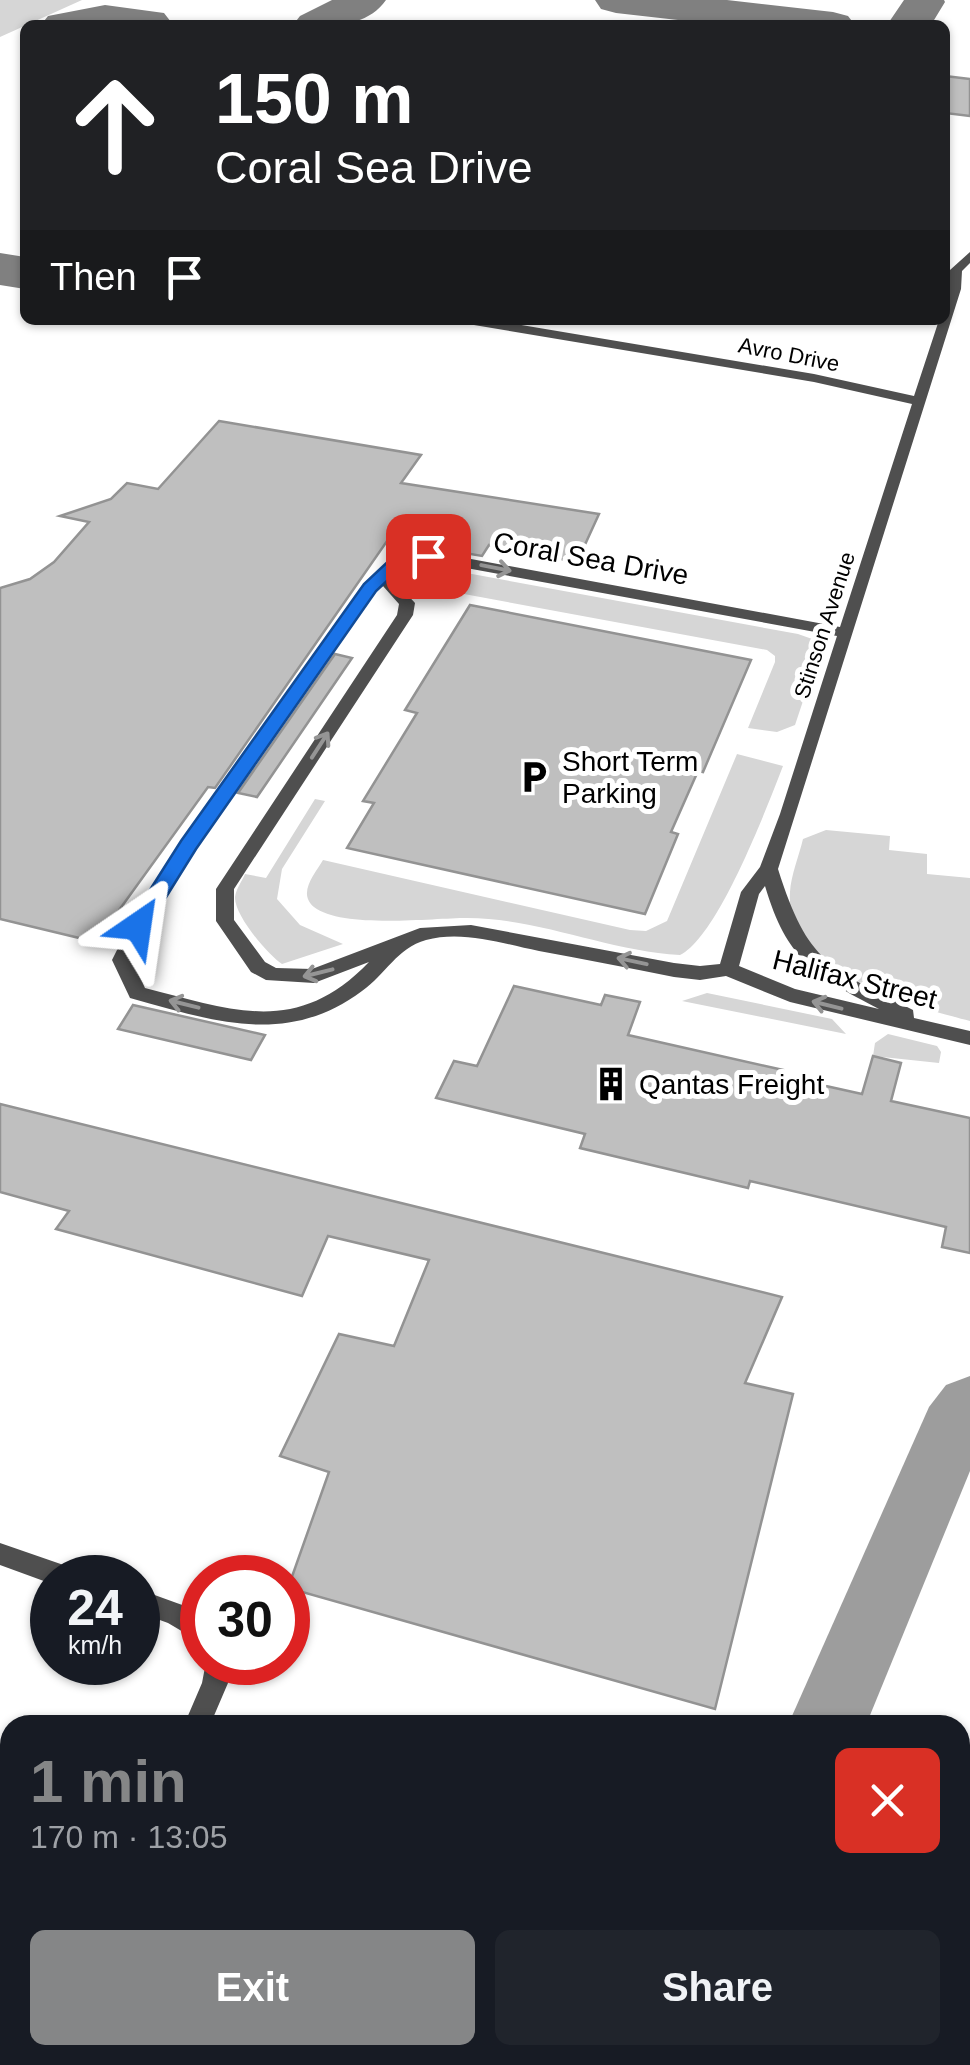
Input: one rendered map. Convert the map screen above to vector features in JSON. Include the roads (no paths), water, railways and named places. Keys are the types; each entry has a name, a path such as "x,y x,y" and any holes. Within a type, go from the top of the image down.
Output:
{"street":[{"name":"Stinson Avenue","path":"950,307 956,289 956,270 970,256"},
{"path":"956,289 970,277"},
{"name":"Avro Drive","path":"498,325 814,378 919,401"},
{"name":"Stinson Avenue","path":"728,969 750,892 769,869 944,325"},
{"name":"Coral Sea Drive","path":"394,948 369,977 330,1008 288,1020 252,1020 136,992 122,960 138,926 188,846 370,587 401,558 428,556 846,633"},
{"path":"384,578 407,603 406,615 225,889 222,908 226,921 258,967 273,975 314,976 427,933 471,930 674,970 700,973 728,969"},
{"path":"769,869 790,934 819,970 922,1024"},
{"name":"Halifax Street","path":"728,969 790,996 970,1038"},
{"path":"0,1554 30,1564"},
{"path":"202,1715 215,1685"}],"waterway":[{"path":"831,1715 953,1428 970,1405"}],"place":[{"name":"Short Term Parking","path":"534,777"},
{"name":"Qantas Freight","path":"611,1084"}]}
